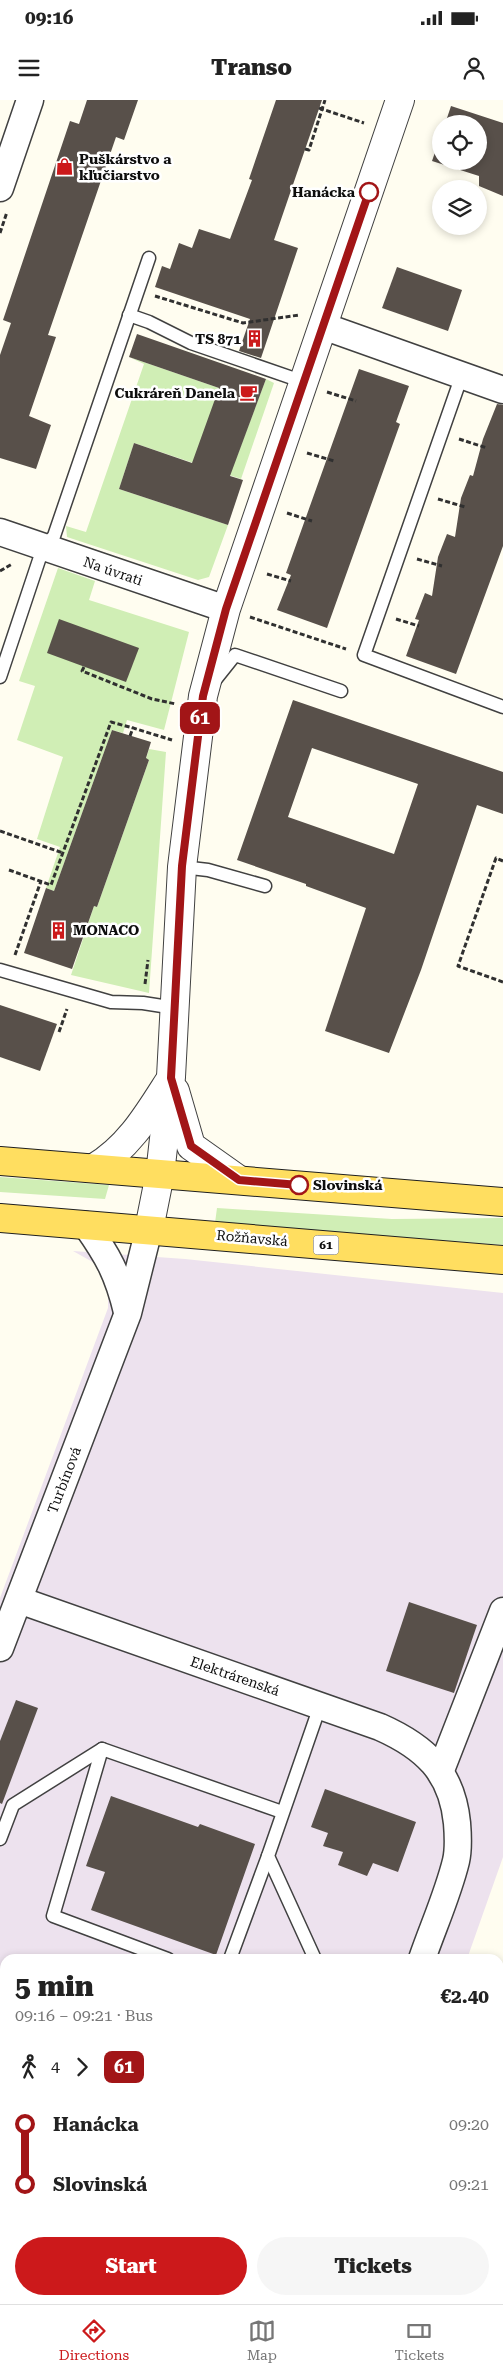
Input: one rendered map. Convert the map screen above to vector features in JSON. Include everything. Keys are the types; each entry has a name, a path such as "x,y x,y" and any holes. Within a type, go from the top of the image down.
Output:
{"main road":[{"path":"0,1161 503,1202"},
{"name":"Rožňavská","path":"0,1218 503,1260"}],"street":[{"path":"0,188 30,100"},
{"path":"149,1229 160,1174 171,1078 182,866 203,696 226,609 314,387 311,320 400,100"},
{"path":"311,320 503,390"},
{"name":"Na úvrati","path":"0,532 226,609"},
{"path":"94,1168 109,1159 127,1142 171,1078"},
{"path":"171,1078 191,1146 239,1180"},
{"path":"86,1225 110,1258 128,1313"},
{"name":"Turbínová","path":"0,1648 128,1313 149,1229"},
{"name":"Elektrárenská","path":"19,1600 320,1706 398,1735 415,1746 441,1770 452,1793 458,1846 456,1860 424,1954"},
{"path":"441,1770 503,1611"}],"lane":[{"path":"0,678 44,547 54,536 149,258"},
{"path":"129,315 191,343 314,387"},
{"path":"462,375 364,655 502,704"},
{"path":"203,696 235,655 340,691"},
{"path":"182,866 208,870 265,886"},
{"path":"0,970 111,1002 143,1003 175,1008"},
{"path":"232,1954 320,1706"},
{"path":"102,1748 282,1812"},
{"path":"0,1839 13,1805 102,1748"},
{"path":"102,1748 53,1916 155,1954"},
{"path":"268,1856 313,1954"}],"path":[{"path":"305,149 309,150 325,100"},
{"path":"321,109 367,124"},
{"path":"138,291 243,323 311,320"},
{"path":"314,387 356,401"},
{"path":"442,434 487,448"},
{"path":"304,452 334,461"},
{"path":"421,494 465,507"},
{"path":"284,512 312,521"},
{"path":"400,553 442,566"},
{"path":"264,573 291,581"},
{"path":"226,609 364,655"},
{"path":"84,667 82,672 152,699 177,704"},
{"path":"9,870 52,885 111,722 173,741"},
{"path":"130,736 133,728"},
{"path":"0,831 63,853"},
{"path":"503,861 496,858 458,966 503,982"},
{"path":"24,977 14,958 41,881"},
{"path":"59,1032 73,991"}],"shaded area":[{"path":"73,1251 185,1259 503,1293 503,1857 469,1954 0,1954 0,1598 108,1308 108,1284 98,1265"}],"green space":[{"path":"129,357 219,388 237,456 266,379 274,383 241,479 134,443 119,489 228,525 209,577 198,580 67,537 66,526 86,532 144,364"},
{"path":"58,568 95,581 89,600 189,632 164,730 127,720 123,733 112,730 54,891 46,888 60,847 37,839 63,757 17,740 35,686 19,681"},
{"path":"149,749 166,752 149,993 71,975 94,906 97,907 149,760 146,759"},
{"path":"0,1177 109,1185 105,1199 0,1192"},
{"path":"217,1208 392,1219 503,1218 503,1245 215,1223"}],"building":[{"path":"87,100 138,100 124,140 116,137 48,335 56,337 29,416 51,425 36,469 0,458 0,355 11,323 3,320 70,121 79,124"},
{"path":"276,100 322,100 274,240 298,248 261,358 239,351 250,319 155,287 162,266 170,269 179,243 192,248 199,229 230,239 252,180 249,179"},
{"path":"451,106 479,115 448,115"},
{"path":"487,118 503,123 503,196 487,189 487,180 479,180 479,176 460,170 487,170"},
{"path":"397,267 462,290 448,331 382,308"},
{"path":"137,334 266,379 230,476 243,480 228,525 119,489 134,443 192,463 219,388 129,357"},
{"path":"359,369 409,386 396,422 400,424 327,628 277,610 291,575 286,573"},
{"path":"497,404 503,405 503,546 456,674 406,656 419,620 415,619 425,593 432,596 438,557 447,534 455,537 461,498 470,475 473,476 483,439"},
{"path":"59,619 139,648 126,682 47,653"},
{"path":"293,700 503,772 503,814 477,805 421,970 389,1053 325,1031 366,908 306,886 306,884 237,860","holes":["312,748 418,784 394,854 288,817"]},
{"path":"112,730 151,742 146,758 149,760 97,907 94,906 72,969 24,953 46,888 54,891"},
{"path":"0,1005 57,1024 40,1071 0,1057"},
{"path":"409,1602 477,1625 454,1693 386,1671"},
{"path":"16,1700 38,1708 2,1804 0,1803 0,1741"},
{"path":"325,1789 416,1822 398,1872 373,1863 367,1876 338,1865 343,1852 323,1846 328,1833 311,1827"},
{"path":"111,1796 198,1827 200,1824 255,1844 216,1954 91,1910 105,1872 86,1866"}],"bus line":[{"name":"61","path":"299,1185 239,1180 191,1146 171,1078 182,866 203,696 226,609 369,192"}],"place":[{"name":"Puškárstvo a kľučiarstvo","path":"65,167"},
{"name":"Hanácka","path":"369,192"},
{"name":"TS 871","path":"255,339"},
{"name":"Cukráreň Danela","path":"249,393"},
{"name":"MONACO","path":"59,930"},
{"name":"Slovinská","path":"299,1185"}]}
